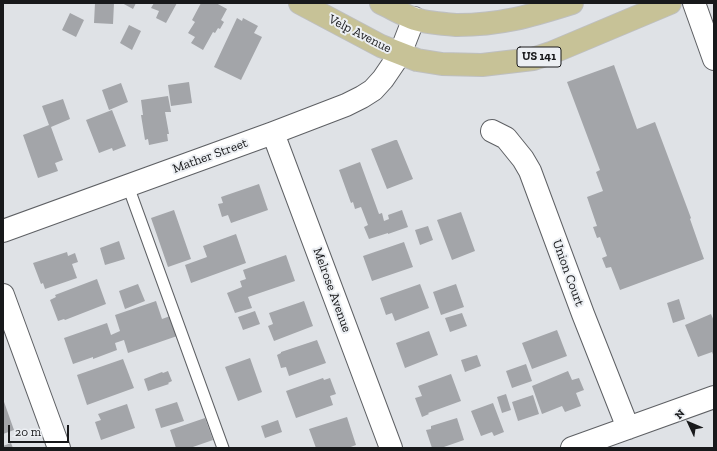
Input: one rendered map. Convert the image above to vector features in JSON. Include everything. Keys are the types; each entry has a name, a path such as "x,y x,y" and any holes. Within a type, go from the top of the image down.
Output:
{"main road":[{"name":"Velp Avenue","path":"300,3 381,46 400,54"},
{"path":"381,3 414,18 428,22 471,25 526,17 572,3"},
{"name":"US 141","path":"400,54 417,60 442,64 482,65 533,59 551,53 670,3"}],"street":[{"path":"694,3 714,59"},
{"name":"Mather Street","path":"3,231 273,133 346,105 362,97 373,90 383,79 400,54 414,18"},
{"name":"Union Court","path":"492,130 506,138 523,158 530,171 583,314 628,428"},
{"name":"Melrose Avenue","path":"273,133 391,448"},
{"path":"3,295 59,448"},
{"path":"572,448 714,397"}],"lane":[{"path":"128,186 223,448"}],"building":[{"path":"95,3 114,3 113,24 94,23"},
{"path":"122,3 136,3 133,9"},
{"path":"154,3 177,3 166,23 156,18 159,11 151,8"},
{"path":"201,3 216,3 227,9 221,20 224,22 220,29 218,28 215,33 213,32 203,50 191,43 195,37 188,33 195,22 192,20"},
{"path":"70,13 84,20 76,37 62,30"},
{"path":"237,18 242,21 243,18 258,26 254,33 262,37 241,80 214,67"},
{"path":"129,25 141,31 132,50 120,43"},
{"path":"614,65 637,129 655,122 691,218 690,219 704,259 620,290 611,267 606,268 602,258 607,256 600,237 597,238 593,227 597,226 587,197 603,191 596,172 600,170 567,82"},
{"path":"189,82 192,103 171,106 168,85"},
{"path":"121,83 128,102 109,110 102,90"},
{"path":"168,96 171,112 165,112 169,134 167,134 168,141 149,145 148,139 145,140 141,115 143,115 141,100"},
{"path":"63,99 70,119 51,127 63,160 55,163 58,171 38,178 23,135 49,125 42,106"},
{"path":"112,110 126,146 113,151 112,148 99,153 86,120"},
{"path":"397,140 413,179 387,189 371,149"},
{"path":"360,162 379,214 382,213 384,221 389,219 388,215 402,210 408,227 369,239 364,227 368,225 361,207 355,209 353,202 351,203 339,170"},
{"path":"259,184 268,210 231,223 228,215 222,217 218,204 223,203 221,197"},
{"path":"174,210 191,259 168,267 151,218"},
{"path":"461,212 475,251 452,260 437,220"},
{"path":"428,226 433,240 420,245 415,230"},
{"path":"236,234 246,263 191,283 185,265 207,257 203,246"},
{"path":"119,241 125,259 105,265 100,248"},
{"path":"404,242 413,267 372,281 363,256"},
{"path":"67,252 68,256 75,253 78,262 72,264 77,278 45,289 43,283 41,284 33,263"},
{"path":"286,255 295,281 248,297 252,308 235,313 227,293 242,287 240,281 246,279 243,270"},
{"path":"97,279 106,304 65,320 58,321 50,300 56,297 55,295"},
{"path":"138,284 145,301 125,309 119,291"},
{"path":"420,284 429,308 395,321 392,313 386,315 380,298"},
{"path":"456,284 464,307 441,315 433,292"},
{"path":"679,299 685,319 673,323 667,303"},
{"path":"156,301 162,319 173,315 180,335 128,353 124,340 115,343 117,350 93,359 93,357 73,364 64,338 107,323 111,335 120,331 115,315"},
{"path":"304,301 313,326 274,341 268,326 273,324 269,313"},
{"path":"255,311 260,324 243,330 238,317"},
{"path":"462,313 467,326 450,332 445,318"},
{"path":"711,314 714,321 714,357 712,352 698,357 685,325"},
{"path":"557,330 567,356 532,369 522,343"},
{"path":"429,331 438,355 405,368 396,343"},
{"path":"317,340 326,363 289,376 286,367 281,368 277,355 281,352"},
{"path":"477,355 481,366 465,372 461,360"},
{"path":"250,358 262,392 238,401 225,367"},
{"path":"123,359 134,388 87,405 77,375"},
{"path":"526,364 532,381 512,388 506,371"},
{"path":"168,371 172,381 168,383 169,384 148,391 144,379"},
{"path":"568,371 572,380 579,378 584,390 576,393 581,406 565,412 562,406 542,414 532,386"},
{"path":"451,374 461,401 428,413 429,414 422,417 415,398 422,396 418,386"},
{"path":"323,378 324,380 330,378 336,394 330,396 333,405 296,418 286,391"},
{"path":"506,394 511,410 502,413 497,397"},
{"path":"533,395 539,414 518,421 512,402"},
{"path":"3,399 14,430 3,434"},
{"path":"177,402 184,421 161,428 155,409"},
{"path":"493,403 504,432 494,436 492,432 481,436 471,411"},
{"path":"127,404 135,428 101,440 95,422 101,420 98,414"},
{"path":"347,417 356,445 348,448 316,448 309,429"},
{"path":"205,418 213,440 190,448 176,448 170,430"},
{"path":"457,418 464,440 441,448 432,448 426,430 431,429 431,426"},
{"path":"278,420 282,432 265,438 261,426"},
{"path":"11,443 13,448 3,448 3,446"}]}
